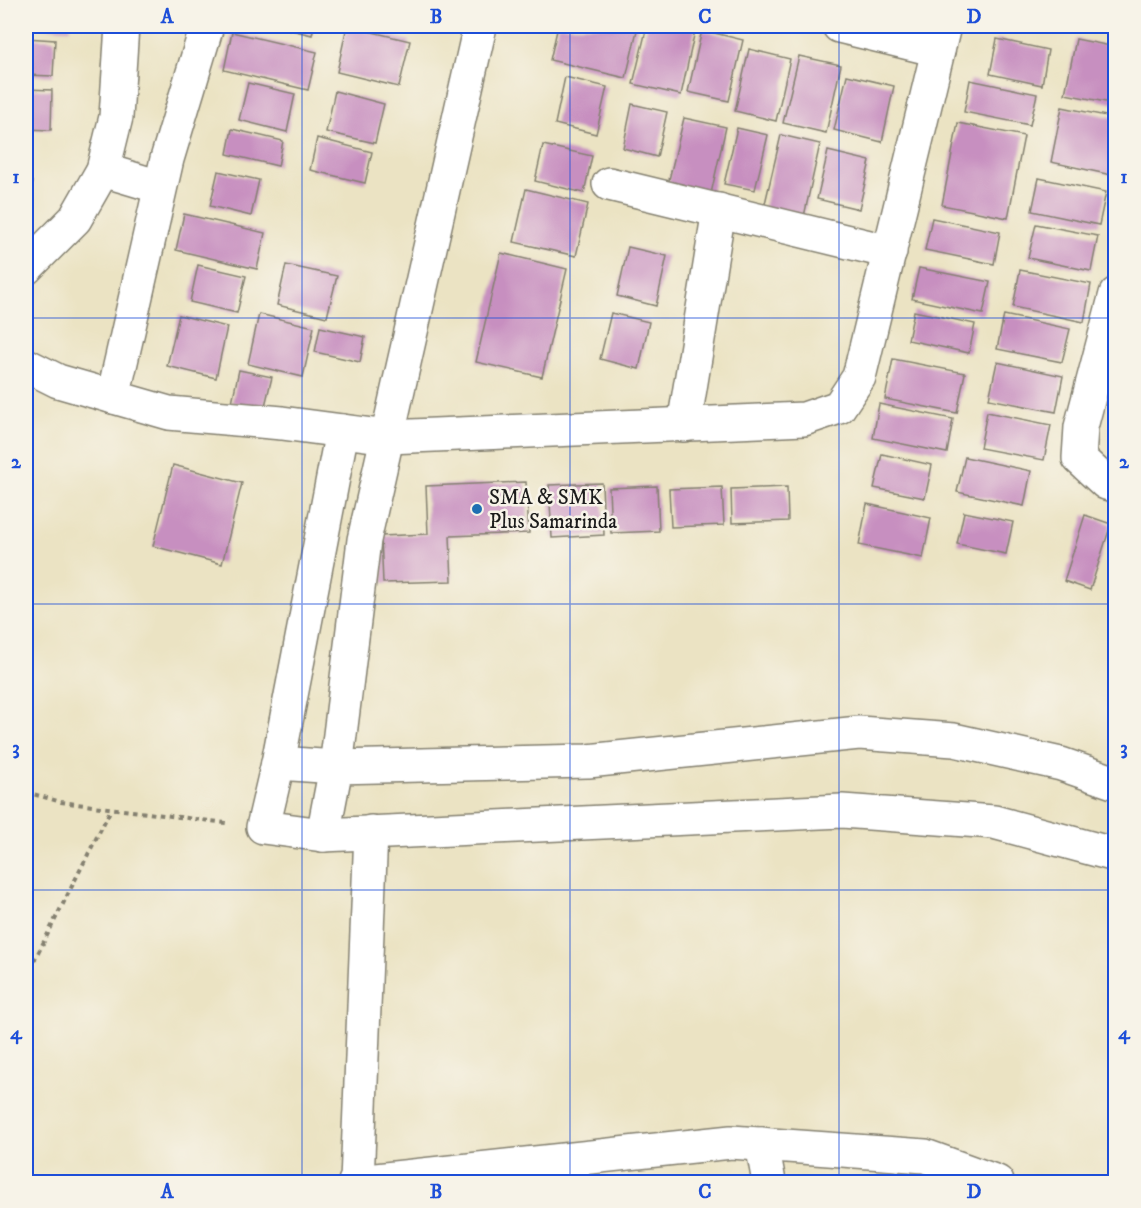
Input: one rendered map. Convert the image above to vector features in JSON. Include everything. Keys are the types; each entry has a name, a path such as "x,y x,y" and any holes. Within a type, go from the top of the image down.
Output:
{"street":[{"path":"26,268 75,219 104,170 116,117 122,26"},
{"path":"113,397 167,159 207,26"},
{"path":"323,835 336,767 364,540 480,26"},
{"path":"26,365 58,381 169,413 282,423 388,437 804,419 839,407 859,377 941,38 839,26"},
{"path":"104,170 160,187"},
{"path":"609,184 890,252"},
{"path":"684,425 719,210"},
{"path":"1116,294 1081,427 1079,458 1106,483 1116,486"},
{"path":"342,431 278,763 263,827 323,835 842,811 994,822 1116,855"},
{"path":"278,763 336,767 588,761 859,734 954,740 1061,764 1116,783"},
{"path":"371,832 356,1182 517,1174 731,1142 925,1156 989,1181"},
{"path":"762,1144 769,1182"}],"path":[{"path":"26,792 61,802 263,827"},
{"path":"26,977 111,809"}],"building":[{"path":"70,26 70,29 40,27"},
{"path":"275,26 314,26 312,35"},
{"path":"347,26 410,41 399,87 337,72"},
{"path":"558,26 638,26 626,78 550,60"},
{"path":"647,26 696,26 681,95 633,84"},
{"path":"1017,26 1046,26 1045,33"},
{"path":"1116,26 1116,31 1092,27"},
{"path":"702,30 743,40 729,101 688,92"},
{"path":"232,32 317,52 308,90 224,70"},
{"path":"26,38 55,40 53,76 26,75"},
{"path":"997,39 1048,50 1042,85 990,74"},
{"path":"1076,39 1116,47 1116,104 1065,94"},
{"path":"749,49 790,59 776,121 735,111"},
{"path":"799,56 841,65 826,133 783,123"},
{"path":"847,75 894,86 882,142 834,130"},
{"path":"565,77 607,87 596,134 555,124"},
{"path":"970,80 1037,94 1030,125 964,112"},
{"path":"248,83 295,94 287,132 239,120"},
{"path":"26,89 52,90 51,130 26,129"},
{"path":"335,91 384,104 375,143 326,132"},
{"path":"632,104 667,112 657,157 623,148"},
{"path":"1062,107 1116,118 1116,176 1051,162"},
{"path":"684,118 726,127 710,198 667,188"},
{"path":"958,123 1024,136 1008,218 942,205"},
{"path":"737,128 768,135 755,190 724,184"},
{"path":"232,129 283,141 278,166 227,154"},
{"path":"781,135 820,144 803,221 763,212"},
{"path":"317,138 372,152 365,183 310,170"},
{"path":"543,145 592,156 584,193 535,181"},
{"path":"828,151 870,161 859,209 817,199"},
{"path":"218,171 259,180 251,216 210,206"},
{"path":"26,175 33,183 26,190"},
{"path":"1039,178 1106,192 1099,225 1032,211"},
{"path":"526,189 588,204 576,256 514,242"},
{"path":"184,214 265,233 257,269 176,250"},
{"path":"932,218 1000,232 994,264 925,250"},
{"path":"1036,224 1098,236 1091,271 1028,258"},
{"path":"628,247 667,256 656,306 617,296"},
{"path":"501,253 567,269 542,377 476,362"},
{"path":"198,265 246,276 237,313 190,302"},
{"path":"286,265 337,276 327,317 277,305"},
{"path":"919,268 990,282 983,314 912,299"},
{"path":"1020,270 1091,284 1084,322 1013,307"},
{"path":"914,311 975,324 969,353 908,340"},
{"path":"611,313 649,322 639,369 600,359"},
{"path":"259,314 314,327 303,377 248,364"},
{"path":"179,315 227,327 216,378 167,366"},
{"path":"1004,315 1070,329 1062,362 997,349"},
{"path":"320,327 365,337 360,362 315,352"},
{"path":"893,359 965,373 957,413 885,399"},
{"path":"997,362 1063,376 1056,412 989,399"},
{"path":"239,370 272,377 264,410 232,402"},
{"path":"879,404 953,419 947,453 873,438"},
{"path":"987,412 1051,425 1044,460 980,448"},
{"path":"882,454 932,465 925,498 874,488"},
{"path":"965,457 1031,471 1024,506 957,492"},
{"path":"173,465 242,483 222,564 153,546"},
{"name":"SMA & SMK Plus Samarinda","path":"526,482 529,533 450,536 452,581 383,583 381,536 428,534 426,486"},
{"path":"602,483 604,535 552,538 549,485"},
{"path":"657,486 659,531 611,533 609,488"},
{"path":"722,487 724,525 671,527 669,489"},
{"path":"787,487 788,521 732,523 731,489"},
{"path":"867,504 931,518 923,558 859,545"},
{"path":"964,512 1013,522 1006,554 957,544"},
{"path":"1085,515 1111,524 1090,590 1064,581"},
{"path":"1116,572 1116,595 1109,592"}],"place":[{"name":"SMA & SMK Plus Samarinda","path":"477,509"}]}
